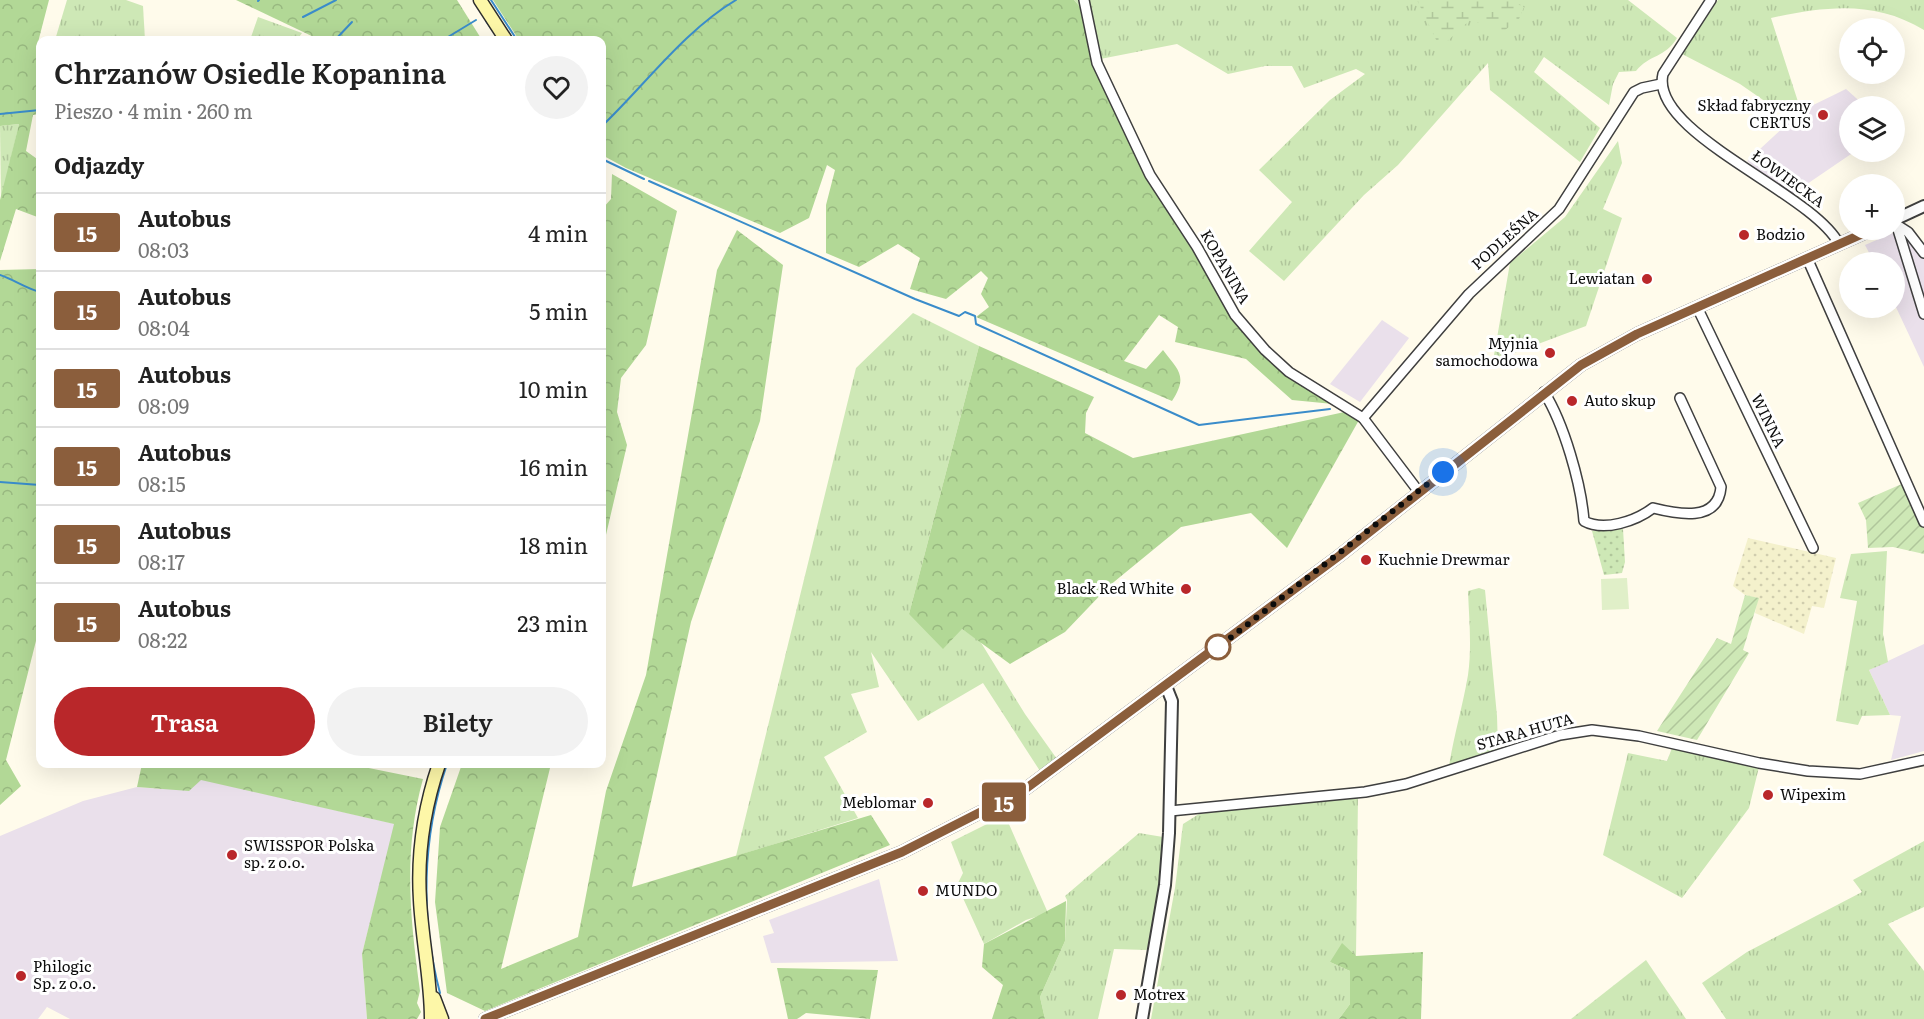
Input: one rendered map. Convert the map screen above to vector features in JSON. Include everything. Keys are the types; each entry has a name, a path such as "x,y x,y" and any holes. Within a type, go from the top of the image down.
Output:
{"main road":[{"path":"480,0 503,36"},
{"path":"431,1019 431,991 420,901 420,857 428,800 438,768"},
{"path":"431,991 442,1019"}],"street":[{"name":"KOPANINA","path":"1084,0 1097,63 1145,165 1197,247 1234,315 1264,350 1289,372 1364,418 1419,492"},
{"path":"1661,84 1663,74 1711,0"},
{"name":"PODLEŚNA","path":"1364,418 1469,294 1559,209 1634,92 1661,84"},
{"name":"ŁOWIECKA","path":"1661,84 1672,108 1687,127 1805,208 1833,232 1839,244"},
{"path":"1905,216 1924,206"},
{"path":"1905,229 1924,252"},
{"path":"488,1019 759,911 954,828 1024,790 1166,686 1419,492 1544,392 1602,352 1848,240"},
{"path":"1901,240 1924,314"},
{"path":"1807,258 1924,522"},
{"name":"WINNA","path":"1697,307 1813,548"},
{"path":"1544,392 1555,415 1573,467 1584,521 1592,524 1629,522 1653,508 1681,515 1693,515 1714,505 1720,496 1721,487 1680,398"},
{"path":"1142,1019 1161,918 1170,811 1172,701 1166,686"},
{"name":"STARA HUTA","path":"1170,811 1332,796 1406,784 1560,735 1592,730 1639,736 1759,764 1808,771 1867,774 1924,760"}],"shaded area":[{"path":"1846,89 1854,96 1839,96 1839,162 1788,197 1747,161 1801,111"},
{"path":"1907,227 1924,251 1924,367 1901,318 1905,318 1905,252 1869,252 1865,245 1877,240 1905,240 1905,228"},
{"path":"1382,320 1409,338 1360,402 1330,384"},
{"path":"1748,538 1836,558 1824,608 1812,606 1804,634 1755,613 1758,598 1745,595 1733,586"},
{"path":"1924,644 1924,751 1891,760 1901,716 1890,715 1869,670"},
{"path":"200,779 395,824 362,954 367,1019 70,1019 47,1007 38,1019 0,1019 0,836 83,801 137,787 161,789"},
{"path":"879,879 898,961 771,963 763,936 774,933 769,920"}],"green space":[{"path":"0,0 49,0 40,36 36,36 36,115 33,115 26,151 36,158 36,216 16,209 0,261 0,200 19,124 0,126"},
{"path":"67,0 126,0 143,6 145,36 56,36"},
{"path":"236,0 457,0 480,36 312,36"},
{"path":"493,0 1074,0 1081,8 1093,64 1233,318 1333,404 1292,400 1246,359 1175,342 1178,327 1159,315 1124,361 1146,369 1163,350 1180,374 1180,385 1172,401 976,317 989,307 981,294 988,278 981,271 946,299 910,289 920,258 898,244 859,267 826,253 826,205 835,170 827,165 809,218 780,233 626,168 606,157 606,36 516,36"},
{"path":"1074,0 1628,0 1677,38 1668,49 1647,61 1636,71 1619,72 1613,84 1609,105 1544,57 1534,72 1600,128 1580,162 1490,90 1488,63 1398,165 1364,195 1284,281 1249,251 1292,202 1259,170 1330,100 1365,74 1356,69 1304,88 1292,66 1265,66 1228,74 1177,44 1090,61 1082,9"},
{"path":"1417,0 1508,0 1524,7 1519,19 1500,34 1471,19 1440,48"},
{"path":"1718,0 1924,0 1924,30 1905,18 1850,8 1811,11 1771,18 1801,111 1766,102 1740,84 1682,54"},
{"path":"258,17 302,33 300,36 251,36"},
{"path":"19,124 1,200 0,126"},
{"path":"1618,141 1622,163 1603,209 1622,218 1586,326 1493,361 1510,263 1565,217"},
{"path":"612,174 677,211 646,345 621,378 617,412 627,445 606,535 606,205 611,199"},
{"path":"737,230 783,265 760,421 691,622 632,887 871,815 890,845 485,1011 447,993 435,902 440,827 461,768 550,768 501,969 578,937 606,791 646,675 717,270"},
{"path":"36,269 36,641 6,760 21,786 0,805 0,270"},
{"path":"913,313 979,346 909,614 962,629 980,641 1025,714 1057,759 1040,771 983,683 918,721 871,652 879,687 851,694 867,732 824,757 858,818 736,856 856,368"},
{"path":"979,346 1094,397 1086,413 1085,433 1133,458 1349,411 1359,420 1287,548 1251,513 1181,527 1109,586 1065,632 1010,664 962,629 943,649 909,614"},
{"path":"1904,483 1924,527 1924,554 1893,547 1868,548 1866,520 1858,503"},
{"path":"1623,529 1625,562 1622,573 1604,575 1592,531"},
{"path":"1887,551 1883,634 1888,662 1869,670 1890,715 1862,716 1858,725 1836,721 1857,601 1840,598 1851,554"},
{"path":"1627,578 1629,609 1602,610 1601,579"},
{"path":"1479,588 1485,590 1498,749 1449,766 1469,664 1468,591"},
{"path":"1745,595 1759,598 1743,650 1749,653 1697,740 1657,731 1717,638 1731,644"},
{"path":"1672,748 1759,767 1749,808 1682,898 1603,855 1628,753 1667,761"},
{"path":"141,768 369,768 423,779 413,832 410,885 413,937 420,991 417,1003 421,1012 417,1019 367,1019 362,954 394,824 201,780 189,791 137,787"},
{"path":"1358,795 1356,956 1330,962 1350,971 1350,1004 1339,1019 1151,1019 1175,888 1183,824 1199,814"},
{"path":"1005,815 1048,913 1026,920 984,944 957,885 963,873 951,842"},
{"path":"1139,833 1163,837 1161,880 1150,947 1146,950 1114,949 1098,1019 1045,1019 1040,997 1065,941 1067,900 1065,896"},
{"path":"1924,841 1924,907 1888,924 1924,971 1924,1019 1726,1019 1702,983 1747,952 1862,892 1853,880"},
{"path":"1066,901 1065,941 1040,997 1045,1019 992,1019 1003,985 982,967 984,944"},
{"path":"1342,943 1356,956 1423,952 1421,1019 1339,1019 1350,1004 1350,971 1330,962"},
{"path":"1646,960 1686,1019 1571,1019"},
{"path":"777,968 878,970 870,1019 806,1013 797,1019 788,1019"}],"waterway":[{"path":"303,17 336,0"},
{"path":"491,0 514,36"},
{"path":"606,122 699,27 736,0"},
{"path":"450,36 476,20"},
{"path":"486,21 493,31"},
{"path":"339,36 352,22"},
{"path":"0,114 36,110"},
{"path":"606,161 644,179"},
{"path":"649,181 915,299 959,316 965,312 975,316 976,324 1199,425 1330,409"},
{"path":"0,275 36,290"},
{"path":"0,482 36,485"},
{"path":"440,993 429,935 427,877 433,820 446,768"}],"bus line":[{"name":"15","path":"485,1019 902,852 969,820 1024,790 1062,765 1339,556 1556,382 1581,365 1637,334 1848,240"}],"place":[{"name":"Skład fabryczny CERTUS","path":"1823,115"},
{"name":"Bodzio","path":"1744,235"},
{"name":"Lewiatan","path":"1647,279"},
{"name":"Myjnia samochodowa","path":"1550,353"},
{"name":"Auto skup","path":"1572,401"},
{"name":"Kuchnie Drewmar","path":"1366,560"},
{"name":"Black Red White","path":"1186,589"},
{"name":"Wipexim","path":"1768,795"},
{"name":"Meblomar","path":"928,803"},
{"name":"SWISSPOR Polska sp. z o.o.","path":"232,855"},
{"name":"MUNDO","path":"923,891"},
{"name":"Philogic Sp. z o.o.","path":"21,976"},
{"name":"Motrex","path":"1121,995"}],"route":[{"path":"1218,647 1216,649 1339,556 1443,472"}]}
